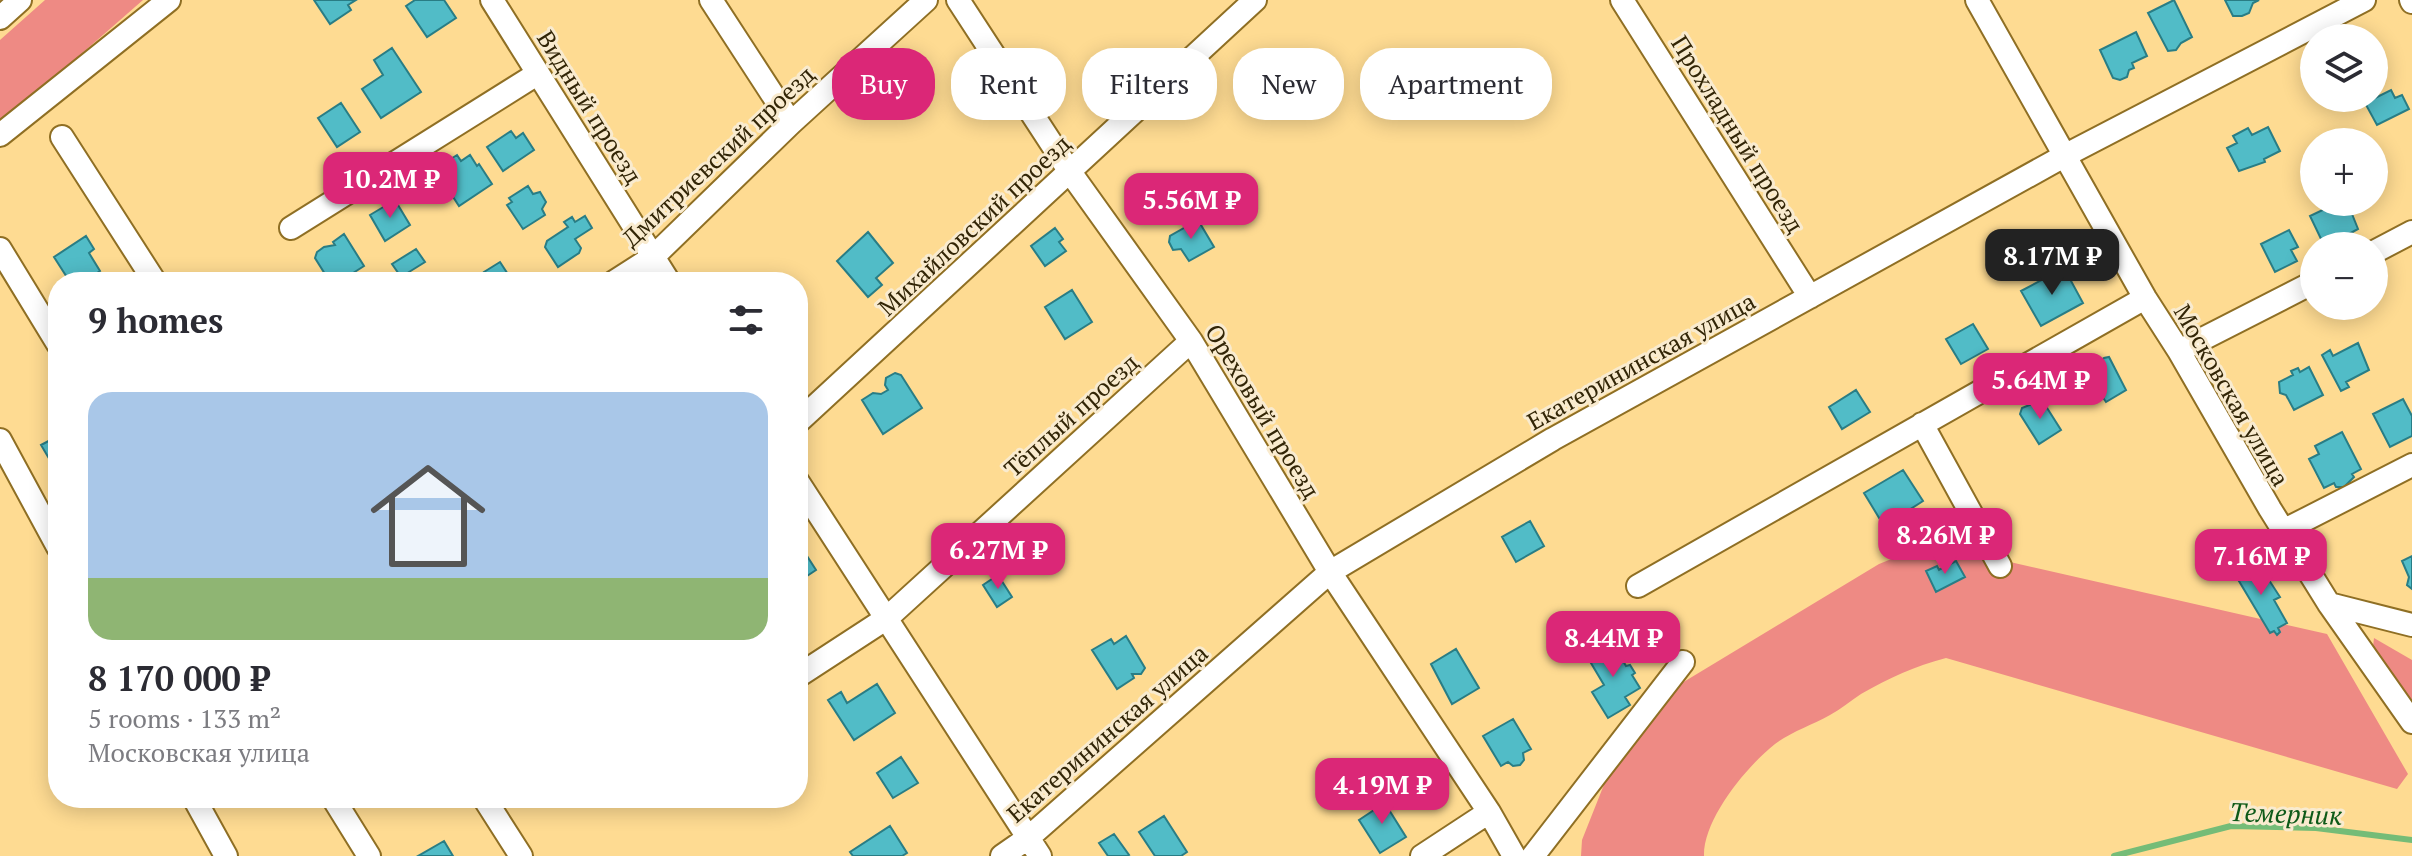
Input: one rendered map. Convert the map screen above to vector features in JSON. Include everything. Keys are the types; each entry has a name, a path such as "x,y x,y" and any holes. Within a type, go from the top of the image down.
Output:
{"street":[{"path":"0,18 20,0"},
{"path":"0,135 169,0"},
{"name":"Видный проезд","path":"492,0 663,272"},
{"path":"711,0 791,123"},
{"name":"Дмитриевский проезд","path":"630,272 653,257 791,123 926,0"},
{"name":"Ореховый проезд","path":"958,0 1070,172 1191,341 1330,572 1489,812 1514,856"},
{"name":"Михайловский проезд","path":"808,413 1255,0"},
{"name":"Прохладный проезд","path":"1622,0 1810,297"},
{"name":"Московская улица","path":"1977,0 2145,298 2283,531 2329,604 2412,722"},
{"name":"Екатерининская улица","path":"1002,856 1034,847 1330,572 1553,439 2066,155 2364,0"},
{"path":"291,228 537,74"},
{"path":"62,137 149,272"},
{"path":"2388,245 2412,232"},
{"path":"0,249 48,328"},
{"path":"2179,351 2300,289"},
{"path":"1638,586 2145,298"},
{"name":"Тёплый проезд","path":"808,669 887,618 1191,341"},
{"path":"1922,424 2000,566"},
{"path":"0,440 48,529"},
{"path":"2283,531 2412,465"},
{"path":"808,497 1034,847"},
{"path":"2329,604 2412,625"},
{"path":"1533,856 1683,662"},
{"path":"200,808 226,856"},
{"path":"339,808 369,856"},
{"path":"490,808 521,856"},
{"path":"1422,856 1489,812"}],"shaded area":[{"path":"45,0 143,0 0,125 0,40"},
{"path":"1924,546 1975,554 2327,634 2408,774 2397,789 1946,658 1882,683 1775,744 1729,794 1711,826 1704,856 1581,856 1582,840 1609,772 1672,689 1879,564"},
{"path":"2374,638 2412,660 2412,715 2372,655"}],"building":[{"path":"314,0 356,0 348,5 351,10 330,24"},
{"path":"415,0 444,0 456,18 427,37 406,6"},
{"path":"2174,0 2192,37 2176,50 2168,51 2148,13"},
{"path":"2225,0 2259,0 2253,3 2249,13 2233,16"},
{"path":"2136,32 2147,56 2132,63 2134,68 2129,70 2127,77 2120,80 2113,78 2100,50"},
{"path":"392,48 421,92 381,118 362,89 383,75 374,60"},
{"path":"2391,90 2395,98 2402,95 2409,109 2377,125 2370,112 2388,112 2388,92"},
{"path":"341,103 360,132 337,147 318,118"},
{"path":"2268,127 2280,151 2264,159 2265,162 2239,171 2227,148 2237,143 2233,136 2248,128 2252,135"},
{"path":"511,131 516,138 523,133 534,150 503,171 487,147"},
{"path":"457,155 461,161 470,155 492,184 459,206 435,169"},
{"path":"528,186 533,194 540,192 546,202 542,209 545,215 523,229 507,205 512,202 509,198"},
{"path":"395,200 410,225 385,241 370,215"},
{"path":"585,216 592,228 575,239 581,248 579,253 558,267 545,247 547,241 568,227 564,222 572,217 575,222"},
{"path":"2310,216 2353,216 2358,229 2353,232 2318,232"},
{"path":"1198,220 1214,247 1189,261 1181,249 1173,250 1170,236"},
{"path":"1055,228 1063,239 1059,242 1066,251 1045,266 1031,246"},
{"path":"2289,230 2298,247 2291,250 2297,261 2275,272 2261,244"},
{"path":"868,232 893,263 876,278 882,285 868,297 837,261"},
{"path":"344,234 364,266 355,272 324,272 315,258 324,247 335,245 333,242"},
{"path":"86,236 94,249 89,253 100,271 64,272 54,257"},
{"path":"416,249 425,262 409,272 398,272 392,264"},
{"path":"500,262 506,272 484,272"},
{"path":"2064,268 2083,303 2041,326 2021,291"},
{"path":"1072,290 1092,322 1065,339 1045,307"},
{"path":"1973,324 1988,349 1961,364 1946,339"},
{"path":"2358,343 2369,370 2346,382 2349,387 2341,391 2322,355 2330,350 2333,356"},
{"path":"2091,356 2096,365 2109,357 2126,390 2106,402 2085,371 2090,368 2085,360"},
{"path":"2309,367 2323,395 2294,410 2286,395 2280,393 2279,382 2293,375 2291,371 2298,368 2300,372"},
{"path":"895,373 901,375 922,408 883,434 862,400 873,393 881,394 888,390 886,378"},
{"path":"1856,390 1870,412 1842,429 1829,407"},
{"path":"2403,399 2412,416 2412,436 2390,447 2373,414"},
{"path":"2042,400 2061,430 2039,444 2020,414 2022,408"},
{"path":"2342,432 2361,469 2352,474 2354,477 2344,487 2336,487 2334,483 2324,488 2309,459 2319,454 2315,446"},
{"path":"48,441 48,457 41,445"},
{"path":"1903,470 1923,501 1884,526 1864,493"},
{"path":"1530,521 1544,546 1516,562 1502,537"},
{"path":"2412,556 2412,589 2407,585 2409,577 2402,561"},
{"path":"808,558 816,570 808,575"},
{"path":"1956,561 1965,577 1936,592 1926,571 1937,566 1939,570"},
{"path":"2251,561 2264,583 2269,580 2280,597 2274,600 2287,623 2278,628 2280,632 2277,635 2274,631 2270,633 2233,571"},
{"path":"998,575 1012,597 997,607 983,585"},
{"path":"1573,614 1586,637 1563,651 1550,627"},
{"path":"1126,636 1145,668 1141,674 1132,674 1134,678 1117,689 1092,650 1111,639 1114,644"},
{"path":"1616,641 1625,657 1622,659 1635,673 1632,675 1640,688 1625,697 1630,705 1608,718 1592,692 1604,685 1588,658"},
{"path":"1456,649 1479,688 1452,704 1431,664"},
{"path":"877,684 895,713 854,740 828,700 841,692 847,703"},
{"path":"1513,719 1531,749 1523,753 1524,760 1520,765 1513,766 1508,762 1501,766 1483,736"},
{"path":"901,757 918,783 893,798 877,773"},
{"path":"1381,797 1406,837 1380,853 1359,820 1374,810 1370,804"},
{"path":"1164,816 1187,852 1181,856 1155,856 1139,832"},
{"path":"890,826 907,853 902,856 853,856 850,852"},
{"path":"1114,834 1129,855 1108,856 1099,843"},
{"path":"444,841 453,856 418,856"}],"waterway":[{"name":"Темерник","path":"2114,856 2231,826 2316,828 2412,840"}]}
